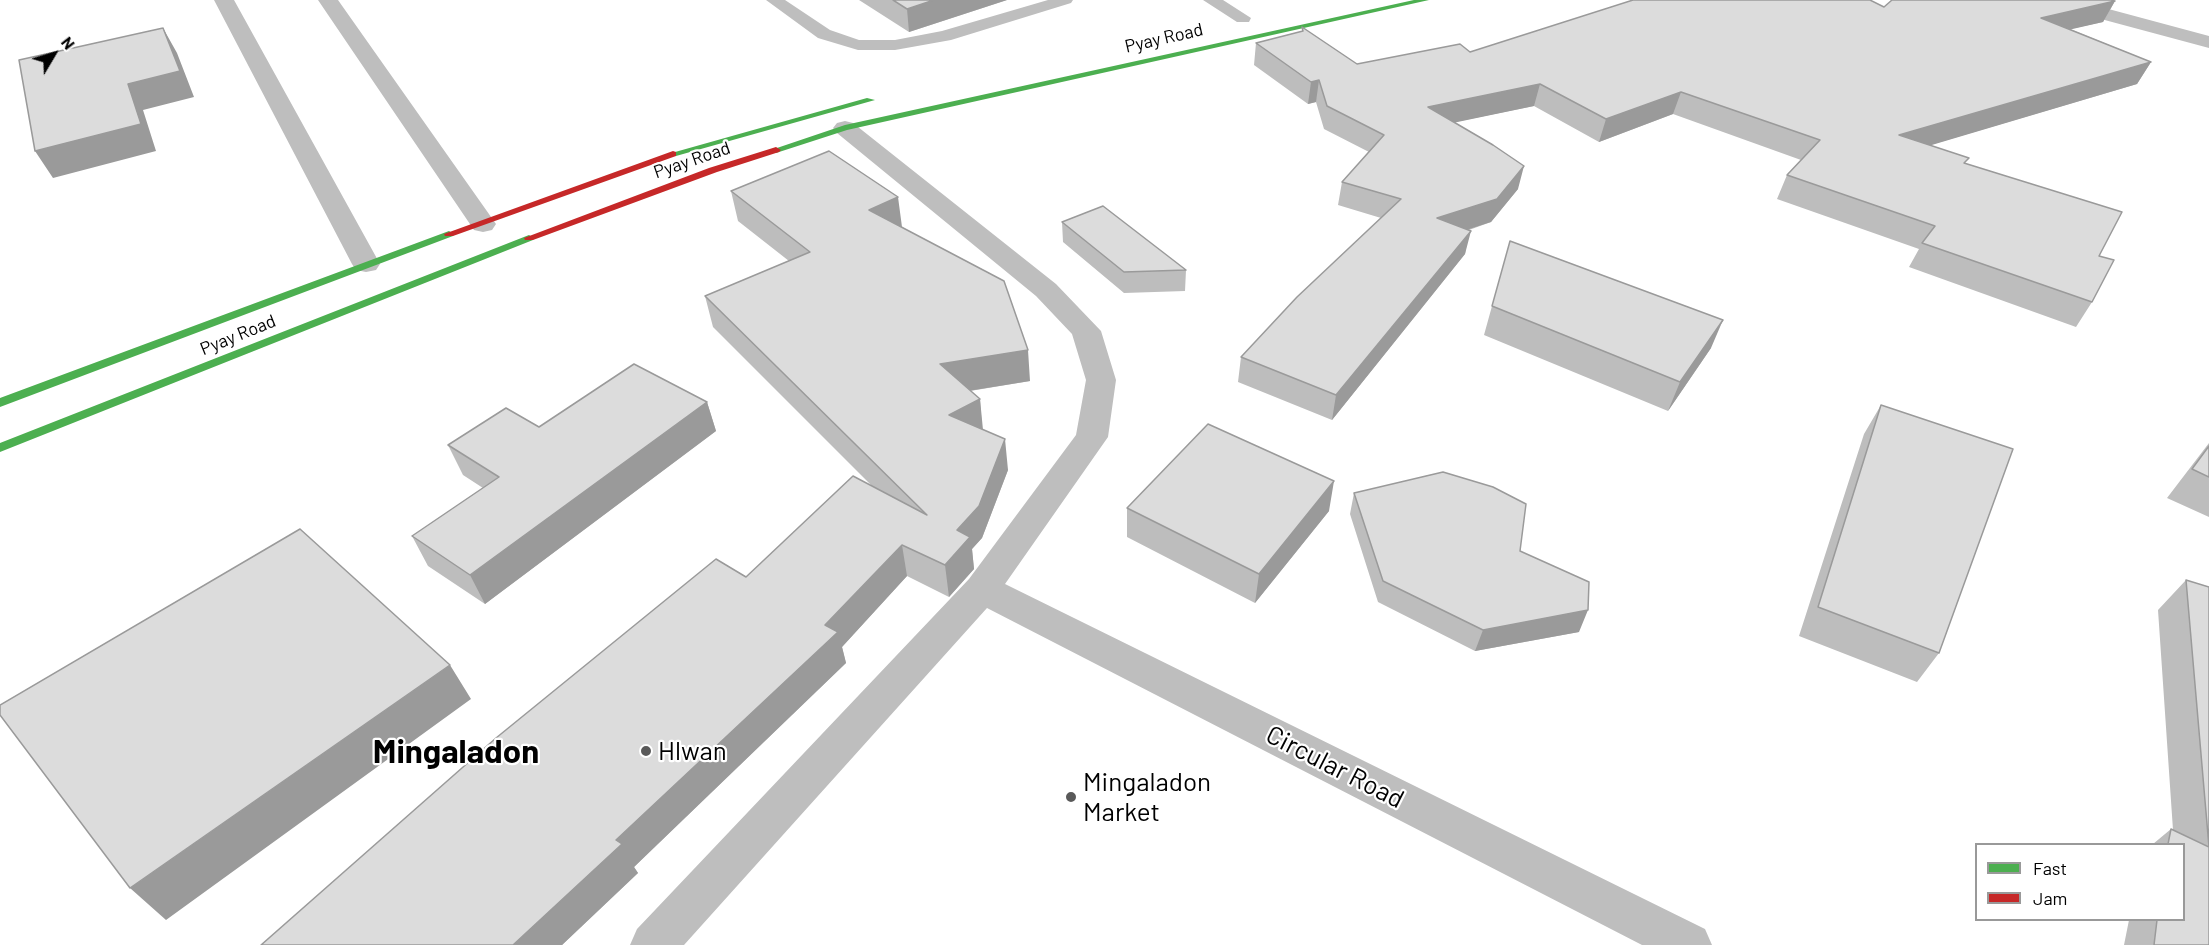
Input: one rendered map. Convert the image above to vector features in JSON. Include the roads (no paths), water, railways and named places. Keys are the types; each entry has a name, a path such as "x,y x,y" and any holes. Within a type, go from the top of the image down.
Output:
{"highway":[{"name":"Pyay Road","path":"0,448 534,236 713,170 845,128 1425,0"},
{"name":"Pyay Road","path":"1220,23 1248,17"},
{"name":"Pyay Road","path":"0,403 366,264 483,224 686,149 823,111 881,98"}],"street":[{"path":"224,0 366,264"},
{"path":"328,0 483,224"},
{"path":"2052,0 2209,42"},
{"path":"652,945 982,589 1092,437 1101,380 1086,331 1046,290 845,128"},
{"name":"Circular Road","path":"982,589 1689,945"}],"lane":[{"path":"774,0 824,34 858,45 895,45 945,36 1065,0"},
{"path":"1023,0 1039,9"},
{"path":"1211,0 1248,17"}],"place":[{"name":"Hlwan","path":"646,751"},
{"name":"Mingaladon Market","path":"1071,797"}],"district":[{"name":"Mingaladon","path":"456,752"}]}
